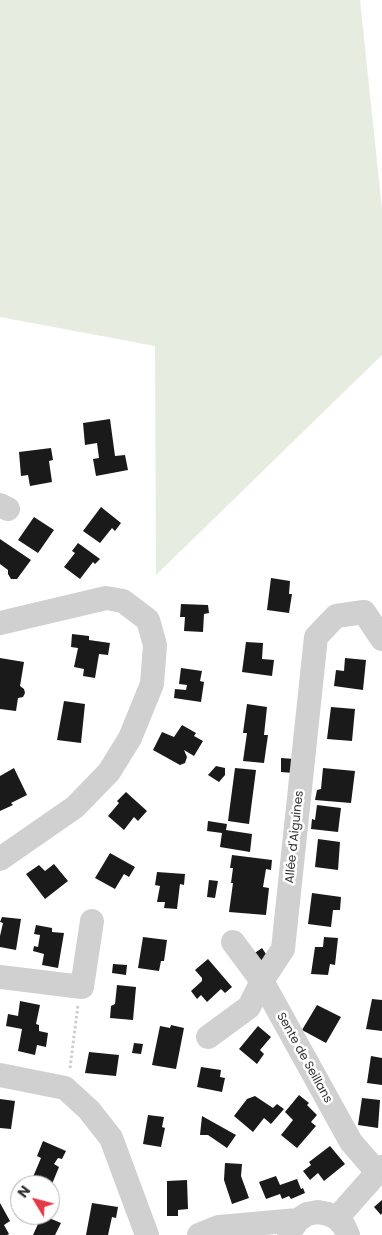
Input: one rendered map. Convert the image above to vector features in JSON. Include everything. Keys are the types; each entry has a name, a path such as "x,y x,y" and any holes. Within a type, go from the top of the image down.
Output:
{"street":[{"path":"0,623 106,598 123,601 148,620 155,646 152,684 130,738 109,772 75,807 0,859"},
{"name":"Allée d'Aiguines","path":"208,1037 248,1007 283,949 316,637 336,616 364,612 382,639"},
{"path":"0,977 82,987 92,920"},
{"name":"Sente de Seillans","path":"234,942 262,981 351,1142 379,1170"},
{"path":"0,1075 65,1088 89,1110 111,1138 148,1235"},
{"path":"199,1235 218,1227 294,1227 307,1214 318,1212 328,1214 342,1226 379,1170"}],"path":[{"path":"71,1063 78,1004"}],"shaded area":[{"path":"0,0 360,0 382,209 382,355 156,575 155,346 0,317"}],"building":[{"path":"110,419 115,456 125,455 128,470 96,476 93,459 99,458 97,443 85,445 83,423"},
{"path":"51,448 53,460 49,461 52,482 30,486 28,475 21,476 19,452"},
{"path":"101,507 121,523 115,531 112,528 100,543 83,531"},
{"path":"34,517 54,530 38,553 18,540"},
{"path":"0,539 31,560 17,579 11,579 8,570 0,564"},
{"path":"78,543 100,559 95,564 93,562 80,579 64,567 75,553 72,551"},
{"path":"271,578 290,581 289,594 292,594 289,613 267,610"},
{"path":"181,604 208,605 209,613 204,614 203,632 184,631 185,617 180,617"},
{"path":"72,634 89,636 89,640 110,643 108,655 99,654 95,678 83,676 84,669 74,667 78,648 71,647"},
{"path":"246,642 263,643 262,659 274,660 272,676 242,672"},
{"path":"0,658 24,662 20,686 24,689 25,693 23,697 18,698 16,711 0,709"},
{"path":"345,658 366,660 363,690 334,686 336,670 344,671"},
{"path":"181,668 202,671 200,681 204,682 201,702 174,698 175,689 186,690 187,685 179,684"},
{"path":"64,701 85,704 81,743 57,740"},
{"path":"247,704 267,707 264,735 268,735 264,763 243,761 247,733 243,733"},
{"path":"331,707 355,709 352,741 327,739"},
{"path":"182,725 196,733 194,736 203,741 194,756 184,750 187,757 185,763 180,765 153,750 162,732 174,737"},
{"path":"281,758 294,759 293,773 281,772"},
{"path":"216,766 225,768 225,775 219,782 208,775"},
{"path":"14,768 27,795 0,811 0,776"},
{"path":"235,768 256,770 249,824 228,821"},
{"path":"323,768 355,771 351,803 315,800 317,790 321,789"},
{"path":"126,792 147,811 138,821 134,817 124,830 108,816 119,803 117,801"},
{"path":"317,805 341,808 338,832 311,829 312,819 315,820"},
{"path":"208,821 227,824 226,830 252,834 250,852 220,847 222,833 207,831"},
{"path":"318,839 340,842 338,870 315,867"},
{"path":"110,853 135,867 129,877 124,874 115,889 95,878"},
{"path":"232,855 272,860 271,870 266,869 263,887 269,888 266,915 229,912 233,883 231,883 233,868 230,868"},
{"path":"54,864 68,881 45,899 26,874 39,865 45,871"},
{"path":"157,872 185,874 184,885 180,884 177,909 164,908 165,902 157,902 160,886 155,885"},
{"path":"209,880 218,881 215,898 207,897"},
{"path":"312,893 341,897 340,910 333,910 331,927 308,924"},
{"path":"2,917 21,919 16,950 0,947 3,923 0,922"},
{"path":"36,925 52,928 52,932 64,933 58,968 42,965 44,954 33,951 34,946 38,947 40,935 34,934"},
{"path":"143,937 167,940 164,961 161,961 159,971 138,968"},
{"path":"324,937 338,938 335,965 330,964 328,975 311,974 315,947 323,947"},
{"path":"262,948 268,957 255,966 249,957"},
{"path":"208,959 232,987 225,993 221,989 207,1002 201,995 197,999 191,991 202,981 202,978 195,970"},
{"path":"113,964 127,965 126,975 112,973"},
{"path":"117,985 136,987 133,1020 110,1018 111,1006 115,1004"},
{"path":"372,999 382,1000 382,1031 366,1029"},
{"path":"20,1001 40,1005 36,1024 39,1025 39,1031 48,1033 46,1047 37,1045 35,1055 18,1051 22,1029 6,1026 8,1014 18,1016"},
{"path":"317,1005 341,1017 326,1043 302,1030"},
{"path":"171,1025 184,1028 176,1069 152,1065 160,1026 170,1028"},
{"path":"258,1026 271,1037 260,1050 264,1054 257,1064 239,1049"},
{"path":"134,1043 143,1044 141,1054 132,1053"},
{"path":"89,1052 119,1055 116,1076 85,1073"},
{"path":"371,1056 382,1058 382,1085 367,1083"},
{"path":"201,1067 221,1070 220,1077 225,1078 222,1092 197,1087"},
{"path":"299,1095 309,1103 307,1105 317,1115 311,1122 316,1126 297,1148 281,1135 293,1120 285,1112"},
{"path":"255,1096 273,1108 277,1104 284,1109 271,1124 264,1118 253,1132 234,1116 247,1099"},
{"path":"362,1098 380,1100 378,1128 358,1125"},
{"path":"0,1099 15,1101 11,1129 0,1128"},
{"path":"148,1115 164,1117 162,1127 165,1128 161,1147 143,1144"},
{"path":"202,1116 236,1135 227,1148 208,1135 200,1135"},
{"path":"43,1141 66,1151 62,1159 58,1158 54,1164 59,1167 56,1175 34,1175 41,1158 37,1156"},
{"path":"330,1146 345,1164 324,1181 318,1173 310,1180 303,1171 311,1165 309,1162"},
{"path":"225,1163 242,1164 241,1176 249,1198 232,1204 224,1180"},
{"path":"276,1176 280,1185 297,1179 305,1193 291,1199 289,1196 282,1199 280,1194 266,1199 259,1182"},
{"path":"187,1180 188,1209 178,1210 178,1216 167,1216 167,1181"},
{"path":"382,1200 382,1213 381,1215 374,1207"},
{"path":"0,1203 10,1221 4,1225 9,1234 0,1235"},
{"path":"92,1203 118,1207 116,1218 112,1217 108,1235 86,1235"},
{"path":"38,1225 60,1225 55,1235 33,1235"}]}
